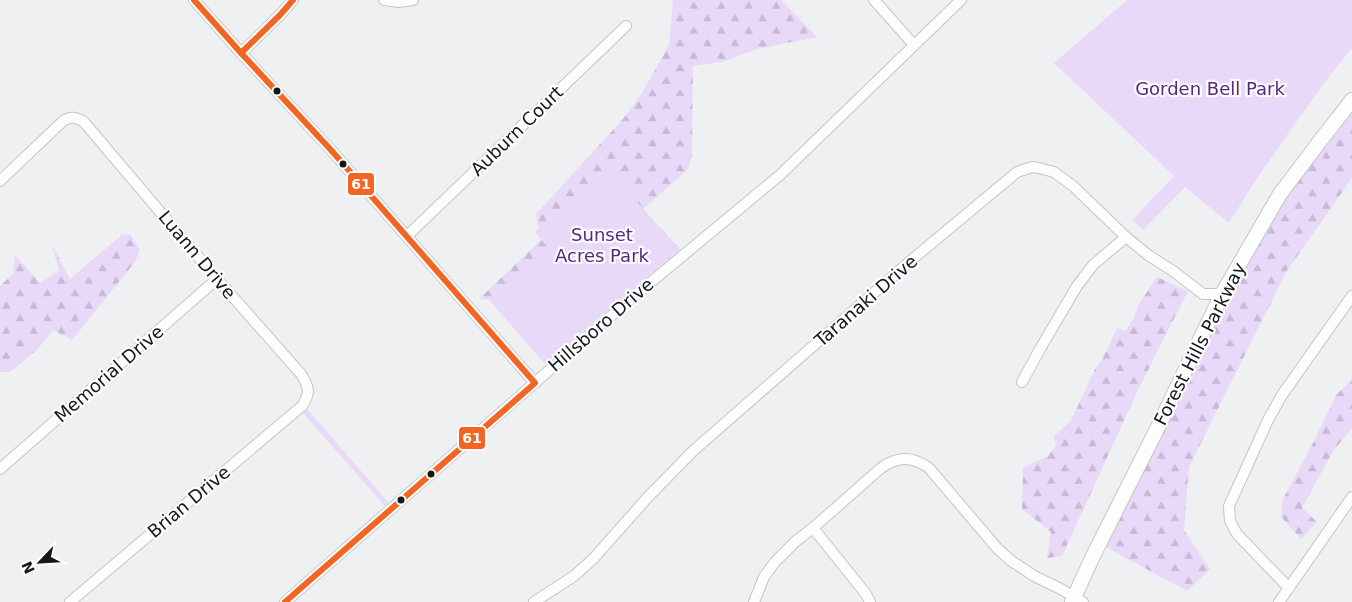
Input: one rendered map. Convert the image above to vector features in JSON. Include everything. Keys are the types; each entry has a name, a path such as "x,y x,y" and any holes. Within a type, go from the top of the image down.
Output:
{"main road":[{"name":"Forest Hills Parkway","path":"1076,601 1093,556 1222,294 1280,194 1352,100"}],"street":[{"path":"194,0 331,150 535,383"},
{"path":"241,53 293,0"},
{"path":"384,0 399,2 413,0"},
{"path":"874,0 914,45"},
{"name":"Hillsboro Drive","path":"285,602 623,306 780,174 960,0"},
{"name":"Auburn Court","path":"407,236 626,26"},
{"name":"Luann Drive","path":"0,181 62,121 74,117 84,122 217,279 301,374 309,389 306,400"},
{"name":"Taranaki Drive","path":"534,602 574,576 593,559 648,497 694,451 915,257 1017,172 1032,167 1054,172 1073,186 1148,255 1173,270 1203,294 1222,294"},
{"path":"1022,382 1077,286 1093,265 1126,236"},
{"name":"Memorial Drive","path":"0,470 217,279"},
{"path":"1289,588 1237,534 1230,521 1230,506 1268,420 1282,395 1352,296"},
{"name":"Brian Drive","path":"70,602 302,406 306,400"},
{"path":"754,602 764,577 775,562 796,541 887,464 898,460 917,461 930,468 997,548 1010,560 1034,576 1059,588 1076,601"},
{"path":"1279,602 1352,497"},
{"path":"813,528 866,594 870,602"}],"green space":[{"path":"673,0 781,0 817,37 757,49 722,62 693,66 692,154 688,169 643,209 680,249 653,272 601,219 517,302 479,299 541,240 536,214 623,119 642,93 669,45"},
{"name":"Gorden Bell Park","path":"1127,0 1352,0 1352,48 1287,135 1229,223 1185,187 1143,230 1132,220 1174,176 1054,63"},
{"path":"1352,104 1352,178 1286,272 1189,467 1184,530 1210,569 1187,591 1104,546 1196,354 1272,214"},
{"name":"Sunset Acres Park","path":"609,168 679,249 545,364 489,300 548,248 535,232"},
{"path":"123,234 131,235 140,250 135,262 72,340 53,330 37,350 10,372 0,372 0,286 13,274 15,255 40,283 59,271 52,245 70,279"},
{"path":"1157,277 1188,291 1138,390 1062,556 1047,558 1051,532 1022,509 1023,468 1048,456 1056,445 1054,436 1071,421 1095,369 1103,358 1117,328 1126,331 1134,318 1139,304"},
{"path":"1352,380 1352,428 1333,451 1302,508 1317,522 1301,539 1281,517 1283,499 1336,395"},
{"path":"307,409 389,503 385,506 303,413"}],"transit line":[{"name":"61","path":"194,0 331,150 535,383 285,602"},
{"name":"61","path":"241,53 293,0"}]}
